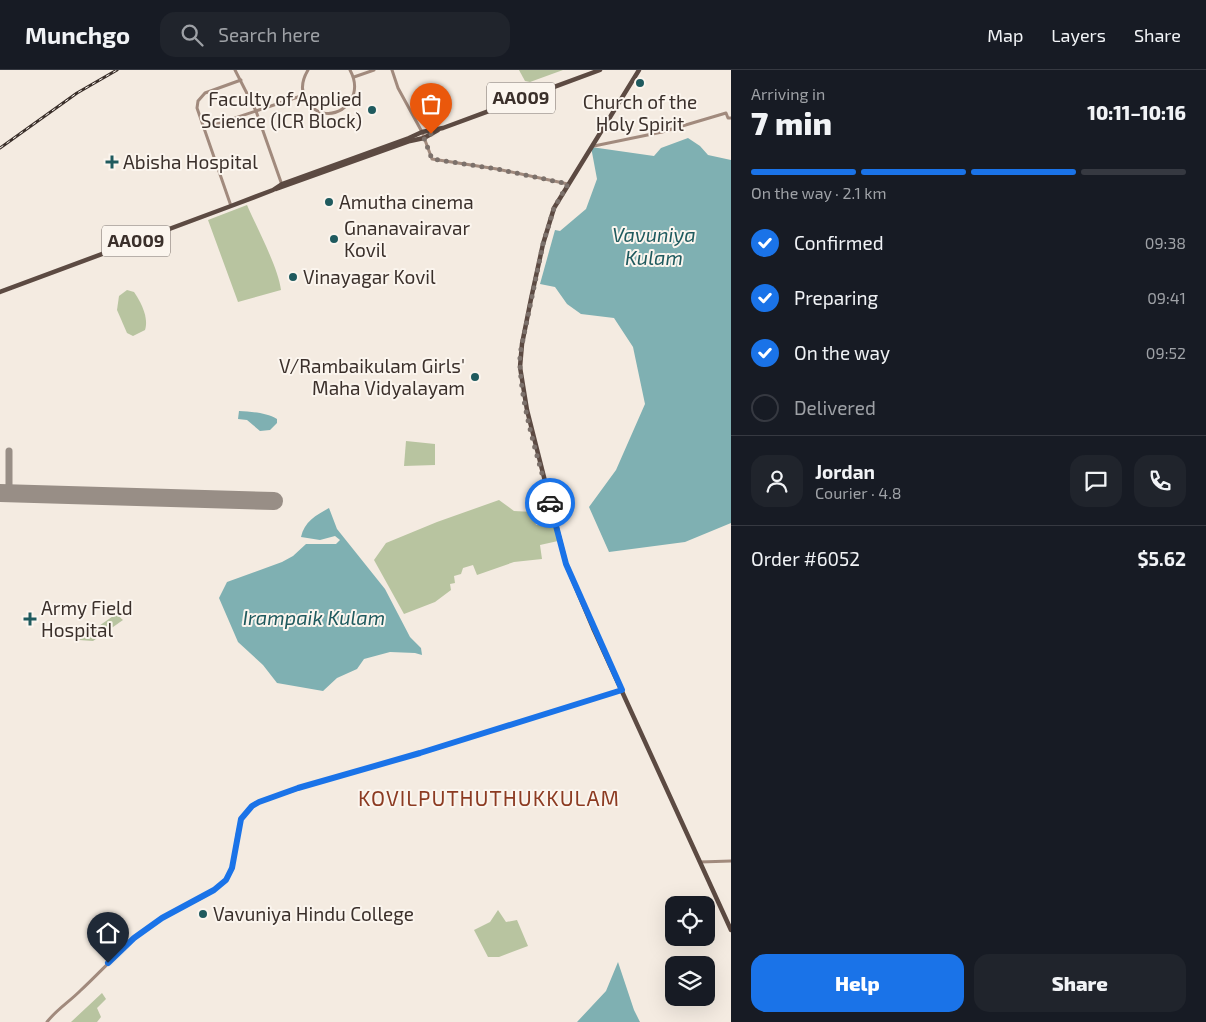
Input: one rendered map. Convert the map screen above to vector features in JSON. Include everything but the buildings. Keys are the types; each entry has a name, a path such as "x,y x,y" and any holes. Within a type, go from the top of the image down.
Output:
{"highway":[{"name":"AA009","path":"0,292 377,151 422,132 442,128 600,70"},
{"path":"639,71 554,208 543,244 522,344 520,367 526,410 564,558 593,628 731,930"},
{"name":"AA009","path":"377,151 424,138 442,128"}],"street":[{"path":"235,70 256,111 283,186"},
{"path":"308,70 302,86 308,103 321,112 330,113 338,112 351,102 356,86 350,70"},
{"path":"354,78 374,70"},
{"path":"392,70 404,102 422,132 432,159 568,184"},
{"path":"231,206 197,108 198,100 202,95 241,80"},
{"path":"205,128 304,95"},
{"path":"594,146 662,132 726,113 728,118 731,118"},
{"path":"46,1022 134,938 162,918 214,890 226,880 232,868 241,819 252,806 321,781 420,753 622,690"},
{"path":"699,862 731,861"}],"green space":[{"path":"519,70 563,70 530,82 525,81"},
{"path":"247,205 272,259 281,290 238,302 208,220"},
{"path":"127,290 134,292 137,296 144,310 146,320 145,330 133,336 127,333 117,310 119,296"},
{"path":"406,441 435,444 435,465 404,466"},
{"path":"499,500 514,511 533,512 536,525 554,525 558,541 540,545 542,559 514,562 477,575 473,565 463,568 461,574 454,576 455,583 450,584 451,590 435,602 404,614 374,560 386,543"},
{"path":"116,614 123,620 93,641 79,640"},
{"path":"498,910 506,922 517,920 528,946 499,957 488,957 474,930 490,922"},
{"path":"102,993 106,999 97,1008 101,1017 97,1022 71,1022"}],"water":[{"name":"Vavuniya Kulam","path":"688,138 700,146 708,155 731,160 731,523 685,542 609,552 589,507 616,470 645,404 633,347 614,318 581,314 567,304 555,287 540,284 555,230 560,231 586,209 597,179 591,147 654,156 661,148"},
{"path":"239,411 268,415 277,419 277,423 270,430 260,431 247,420 238,419"},
{"name":"Irampaik Kulam","path":"329,508 337,529 385,589 410,637 421,648 422,655 390,652 364,659 357,669 337,678 323,691 277,683 263,665 238,642 219,598 227,582 282,562 293,556 306,544 336,544 340,540 335,536 320,540 301,537 308,523 315,516"},
{"path":"618,962 634,1010 640,1022 577,1022 606,991"}],"taxiway":[{"path":"9,451 9,494"}],"runway":[{"path":"0,493 274,501"}],"railway":[{"path":"0,148 77,93 117,70"}],"way so far":[{"path":"431,134 424,138 432,159 497,169 568,184 554,208 548,224 520,354 526,410 550,503"}],"place":[{"name":"Church of the Holy Spirit","path":"640,83"},
{"name":"Faculty of Applied Science (ICR Block)","path":"372,110"},
{"name":"Abisha Hospital","path":"112,162"},
{"name":"Amutha cinema","path":"329,202"},
{"name":"Gnanavairavar Kovil","path":"334,239"},
{"name":"Vinayagar Kovil","path":"293,277"},
{"name":"V/Rambaikulam Girls' Maha Vidyalayam","path":"475,377"},
{"name":"Army Field Hospital","path":"30,619"},
{"name":"Vavuniya Hindu College","path":"203,914"}],"district":[{"name":"KOVILPUTHUTHUKKULAM","path":"489,799"}],"route":[{"path":"108,963 134,938 162,918 214,890 226,880 232,868 235,845 243,814 259,802 298,788 420,753 622,690 566,564 550,503"}]}
